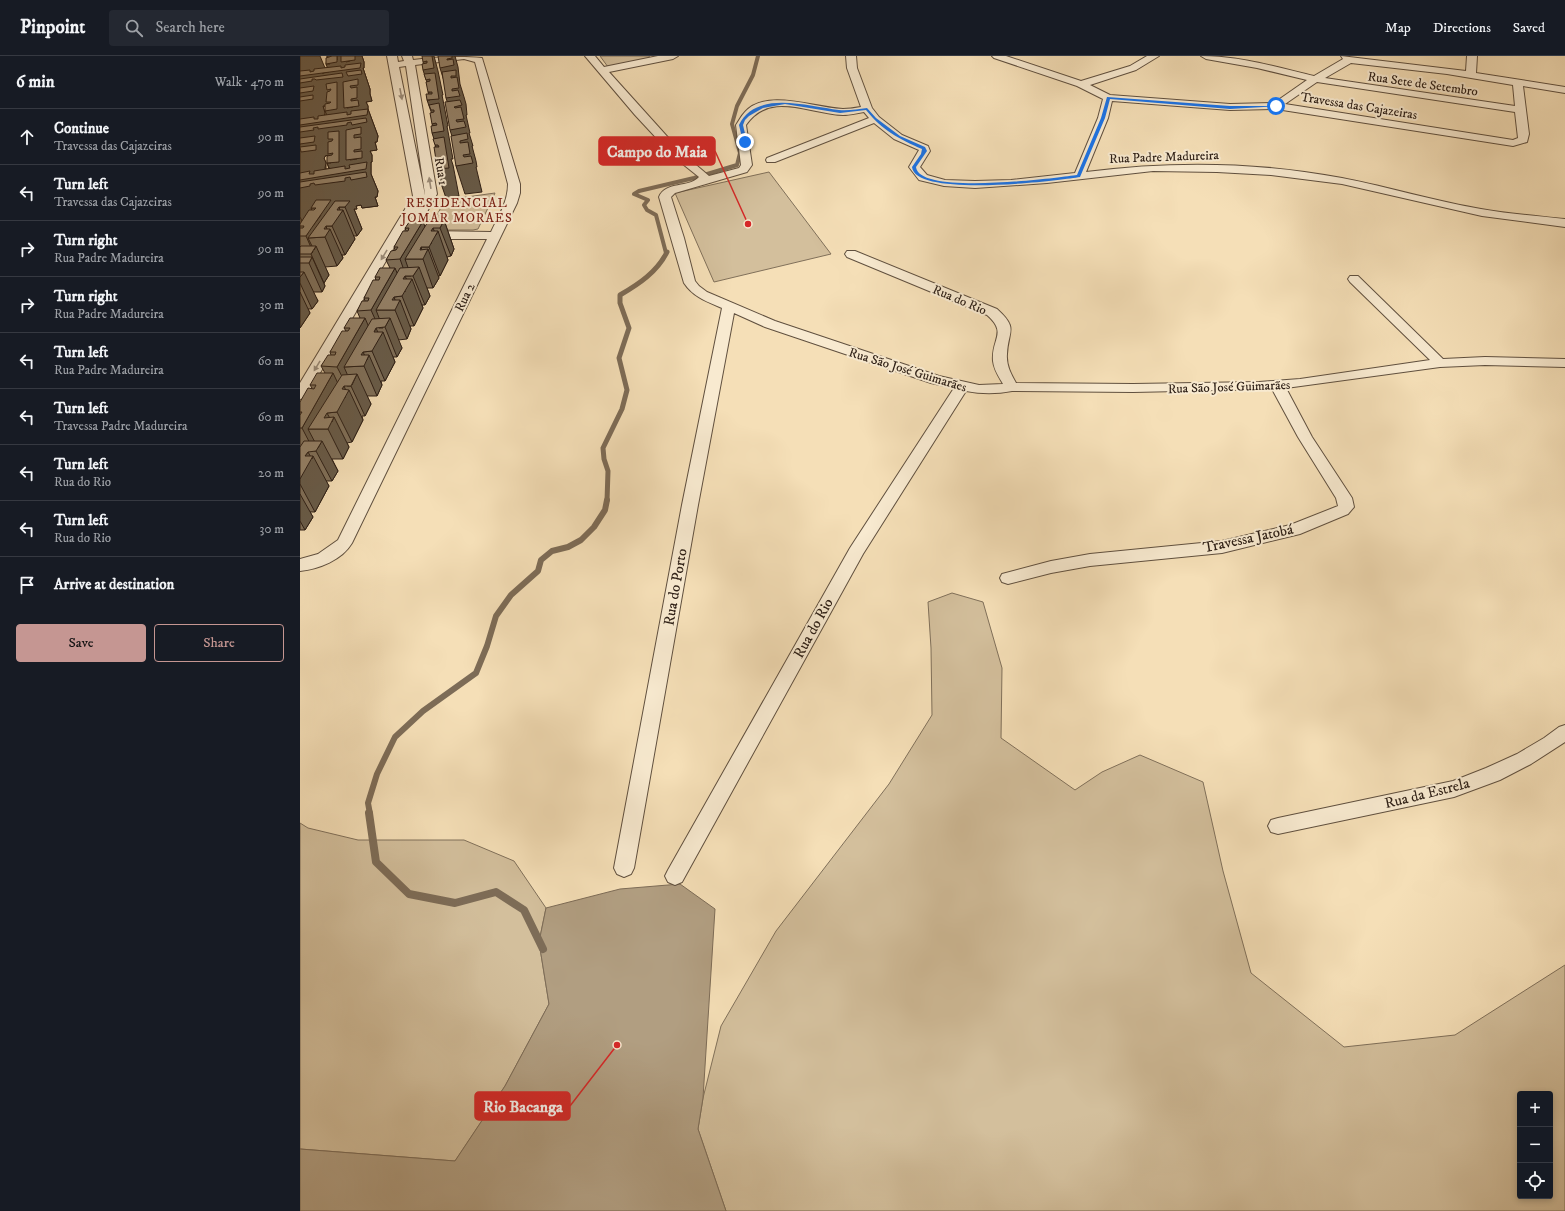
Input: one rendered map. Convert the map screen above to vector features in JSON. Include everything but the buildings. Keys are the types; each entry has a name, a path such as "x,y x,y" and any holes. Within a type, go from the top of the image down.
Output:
{"street":[{"name":"Rua 2","path":"300,565 312,564 322,560 344,543 493,236 511,203 514,193 514,184 480,60 464,56 409,60"},
{"path":"590,56 639,113 678,155 703,176 736,172 746,168 745,142 741,125 748,115 762,107 785,103 840,112 867,109"},
{"path":"602,70 653,58 673,56"},
{"name":"Rua Padre Madureira","path":"851,56 852,68 867,109 875,119 904,141 924,148 925,151 914,167 915,172 926,179 941,182 986,185 1009,184 1132,169 1234,168 1293,173 1341,181 1482,212 1565,223"},
{"name":"Travessa das Cajazeiras","path":"997,56 1081,84 1108,98 1230,108 1276,106 1513,143 1520,142 1523,138 1518,84"},
{"path":"1081,84 1133,68 1154,56"},
{"name":"Rua Sete de Setembro","path":"1206,56 1257,65 1315,79 1520,110"},
{"path":"1471,75 1472,56"},
{"path":"1276,106 1347,58 1565,90"},
{"path":"394,61 409,60"},
{"name":"Rua 1","path":"394,262 432,194 409,60"},
{"name":"Rua 1","path":"300,395 417,200 419,192 394,61"},
{"path":"1079,176 1103,118 1108,98"},
{"path":"771,160 875,119"},
{"name":"Rua São José Guimarães","path":"703,176 698,183 670,191 665,197 691,285 703,295 777,327 936,380 962,386 978,389 1000,389 1012,387 1133,388 1277,385 1440,363 1485,361 1565,363"},
{"path":"397,234 493,236"},
{"name":"Rua do Rio","path":"851,254 992,312 1000,318 1004,325 1006,334 1000,360 1012,387"},
{"path":"1354,279 1440,363"},
{"name":"Rua do Porto","path":"624,868 690,505 729,307"},
{"name":"Travessa Jatobá","path":"1008,578 1051,567 1090,560 1222,547 1294,530 1343,510 1346,506 1344,498 1305,437 1277,385"},
{"name":"Rua do Rio","path":"675,876 856,552 962,386"},
{"name":"Rua da Estrela","path":"1278,826 1454,789 1493,774 1524,759 1552,742 1565,732"}],"shaded area":[{"path":"600,56 649,56 650,58 608,67"},
{"path":"769,172 831,254 714,282 675,193"},
{"path":"495,193 478,229 429,230 445,200"},
{"path":"952,593 983,602 1002,668 1001,738 1075,790 1102,772 1140,755 1203,782 1223,871 1251,973 1344,1047 1455,1035 1565,965 1565,1211 726,1211 698,1129 703,1098 721,1026 776,931 889,784 932,715 931,648 928,602"},
{"path":"300,823 308,828 358,840 464,840 514,861 546,908 539,942 549,1004 505,1086 455,1161 300,1149"},
{"path":"680,884 715,909 703,1098 698,1129 726,1211 300,1211 300,1149 455,1161 505,1086 549,1004 539,942 546,908 620,889"}],"waterway":[{"path":"666,253 656,215 647,210 644,205 648,200 634,194 639,191 694,178 737,165 740,153 732,124 737,106 753,75 758,56"},
{"path":"607,501 608,471 604,459 603,448 622,409 627,390 619,358 629,328 620,303 620,295 647,277 658,266 667,252"},
{"path":"370,814 368,803 377,774 395,737 423,711 476,673 487,646 496,616 511,595 538,571 541,560 552,551 568,547 581,540 594,527 605,510 607,500"},
{"path":"369,813 376,862 409,894 455,903 496,892 524,910 543,949"}],"place":[{"name":"Campo do Maia","path":"748,224"},
{"name":"Rio Bacanga","path":"617,1045"}],"district":[{"name":"RESIDENCIAL JOMAR MORAES","path":"457,210"}],"route":[{"path":"745,142 741,125 743,119 762,107 785,103 840,112 867,109 875,119 898,137 904,141 925,149 914,167 915,172 918,175 926,179 941,182 986,185 1009,184 1079,176 1103,118 1108,98 1230,108 1276,106"}]}
